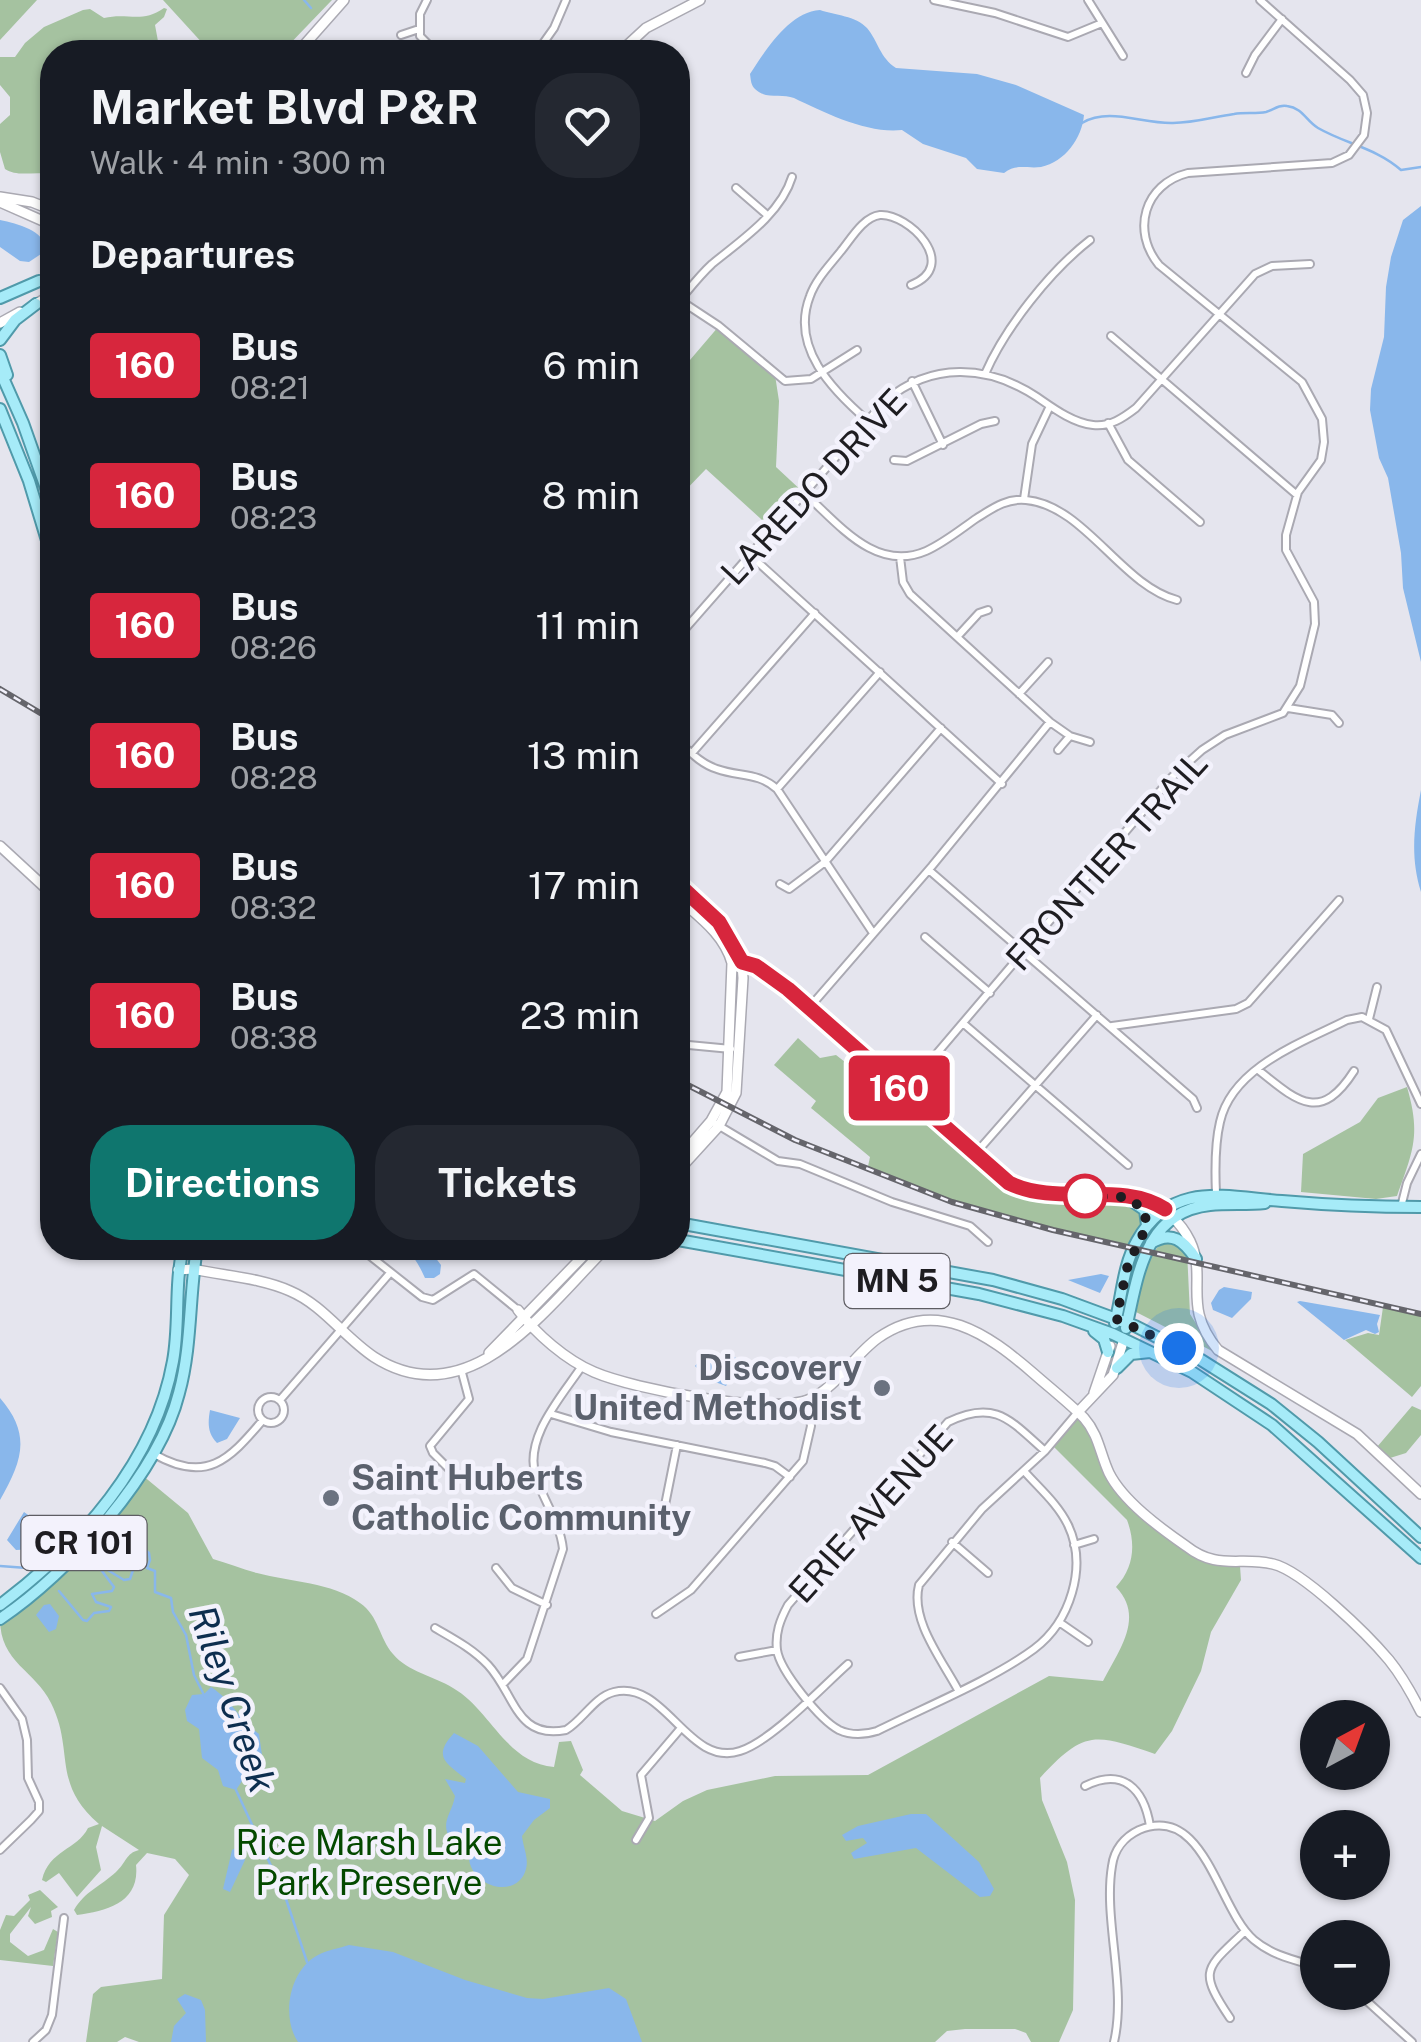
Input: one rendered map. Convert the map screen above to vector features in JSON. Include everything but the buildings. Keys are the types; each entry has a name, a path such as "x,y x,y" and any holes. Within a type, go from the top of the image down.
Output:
{"main road":[{"path":"0,301 39,281"},
{"path":"0,340 11,324 36,304"},
{"path":"0,355 40,470"},
{"path":"0,372 23,423"},
{"path":"0,411 40,522"},
{"path":"1122,1321 1123,1285 1133,1248 1146,1228 1188,1199 1216,1194 1421,1207"},
{"path":"1126,1197 1145,1210 1146,1228"},
{"path":"1118,1336 1146,1247 1170,1214 1210,1205 1279,1201"},
{"name":"MN 5","path":"690,1224 993,1280 1122,1321 1198,1358 1271,1404 1421,1536"},
{"path":"1146,1247 1161,1238 1173,1237 1187,1246 1196,1260"},
{"name":"MN 5","path":"690,1242 980,1294 1076,1320 1118,1336 1219,1388 1272,1425 1421,1558"},
{"name":"CR 101","path":"0,1619 40,1589 142,1475 174,1358 180,1260"},
{"name":"CR 101","path":"0,1605 68,1544 149,1451 173,1412 184,1375 195,1260"},
{"path":"1087,1308 1107,1305 1123,1285"},
{"path":"1076,1320 1102,1337 1108,1352"},
{"path":"1117,1368 1132,1354 1152,1352"}],"street":[{"path":"307,40 344,0"},
{"path":"424,40 419,30 420,14 427,0"},
{"path":"546,40 566,0"},
{"path":"633,40 682,4 700,0"},
{"path":"934,0 1068,37 1102,23"},
{"path":"1088,0 1123,56"},
{"path":"1260,0 1356,86 1366,105 1366,127 1355,149 1332,163 1188,173 1173,178 1153,195 1144,219 1147,246 1159,265 1302,382 1317,406 1324,442 1321,460 1297,495 1286,534 1286,550 1313,599 1315,624 1307,666 1288,708 1332,714 1338,723"},
{"path":"1246,73 1255,54 1282,19"},
{"path":"401,36 419,30"},
{"path":"690,286 744,240 788,190 792,177"},
{"path":"736,188 766,214"},
{"path":"0,200 40,205"},
{"path":"0,200 40,219"},
{"path":"868,421 834,390 812,355 804,322 810,295 818,280 871,218 881,215 894,218 928,243 932,254 930,267 911,285"},
{"path":"984,374 1004,335 1022,311 1090,240"},
{"path":"1200,522 1128,460 1108,423 1136,408 1254,274 1272,266 1310,264"},
{"path":"0,322 40,302"},
{"path":"690,308 719,326 776,376 794,382 811,378 857,350"},
{"path":"1110,336 1297,495"},
{"name":"LAREDO DRIVE","path":"690,623 885,401 912,382 956,370 984,374 1093,425 1108,423"},
{"path":"912,382 942,445"},
{"path":"1024,500 1032,444 1050,406"},
{"path":"894,460 906,461 994,421"},
{"path":"804,493 861,544 879,554 900,557 929,550 1000,503 1024,500 1056,510 1156,592 1176,600"},
{"path":"750,554 1002,784"},
{"path":"900,557 902,582 910,594 1050,722 1070,736 1090,742"},
{"path":"957,637 988,610"},
{"path":"814,612 692,754 712,768 753,775 777,789 873,933"},
{"path":"1019,694 1048,662"},
{"path":"777,789 880,672"},
{"name":"FRONTIER TRAIL","path":"904,1092 1156,795 1190,761 1225,735 1275,718 1288,708"},
{"path":"809,1008 1002,784 1050,722"},
{"path":"780,884 789,889 825,862 941,728"},
{"path":"1058,750 1070,736"},
{"path":"0,846 40,883"},
{"path":"929,870 1193,1099 1197,1108"},
{"path":"690,895 719,922 737,962 742,987 727,1092 715,1123 690,1152"},
{"path":"1110,1026 1236,1009 1248,1003 1339,900"},
{"path":"690,909 712,929 737,962 770,975 1009,1183 1037,1194 1126,1197 1170,1214 1189,1240 1196,1260 1197,1309 1218,1350 1357,1434 1421,1494"},
{"path":"925,937 990,993"},
{"path":"735,1049 737,962"},
{"path":"742,987 754,974 770,975"},
{"path":"1369,1019 1377,987"},
{"path":"975,1155 1097,1015"},
{"path":"1216,1194 1220,1120 1240,1087 1257,1069 1347,1020 1369,1019 1386,1030 1421,1104"},
{"path":"964,1024 1128,1165"},
{"path":"690,1045 735,1049"},
{"path":"1257,1069 1294,1098 1317,1104 1334,1096 1354,1071"},
{"path":"715,1123 778,1160 800,1164 892,1202 970,1226 988,1242"},
{"path":"1401,1207 1406,1184 1421,1155"},
{"path":"374,1260 410,1291 433,1300 474,1274 582,1366 627,1382 744,1405 771,1407 806,1400 836,1380 878,1338 901,1326 940,1320 982,1332 1078,1412 1097,1435 1110,1475 1120,1489 1186,1547 1221,1563 1271,1564 1296,1574 1388,1659 1421,1712"},
{"path":"178,1270 286,1289 306,1299 378,1359 404,1371 438,1374 486,1361 578,1260"},
{"path":"524,1317 592,1260"},
{"path":"280,1400 390,1273"},
{"path":"1093,1395 1118,1336"},
{"path":"958,1690 912,1594 982,1509 1045,1451 1108,1382 1117,1368 1118,1336"},
{"path":"503,1684 528,1658 564,1549 561,1530 534,1474 534,1445 582,1366"},
{"path":"456,1475 433,1454 430,1446 468,1399 461,1369"},
{"path":"262,1400 280,1400 284,1410 281,1419 274,1424 262,1420 257,1410 262,1400"},
{"path":"656,1614 691,1590 790,1478 808,1446 811,1426 806,1400"},
{"name":"ERIE AVENUE","path":"1045,1451 998,1415 977,1410 948,1422 788,1605 780,1620 777,1650 784,1670 830,1724 842,1732 866,1734 1036,1648 1059,1622"},
{"path":"551,1414 610,1432 765,1463 790,1478"},
{"path":"149,1451 182,1466 208,1467 229,1458 262,1420"},
{"path":"665,1505 678,1445"},
{"path":"1024,1471 1068,1524 1076,1563 1073,1590 1059,1622 1088,1642"},
{"path":"515,1476 534,1474"},
{"path":"1074,1545 1094,1539"},
{"path":"952,1542 988,1573"},
{"path":"496,1568 512,1588 547,1605"},
{"path":"436,1628 468,1647 503,1684 523,1720 535,1730 568,1729 604,1697 621,1691 648,1698 705,1746 723,1754 737,1752 771,1732 848,1664"},
{"path":"739,1656 777,1650"},
{"path":"0,1690 22,1718 28,1778 39,1802 31,1820 1,1848"},
{"path":"636,1840 649,1818 641,1775 681,1728"},
{"path":"1084,1786 1106,1778 1125,1782 1140,1795 1150,1826"},
{"path":"1114,2042 1118,2016 1112,1865 1125,1840 1150,1826 1181,1832 1201,1851 1245,1932 1282,1957 1300,1962"},
{"path":"33,2042 46,2030 52,2015 64,1918"},
{"path":"1230,2018 1210,1986 1209,1971 1215,1960 1245,1932"},
{"path":"1376,2010 1408,2041"}],"green space":[{"path":"0,0 37,0 0,40"},
{"path":"163,0 332,0 294,40 200,40"},
{"path":"90,9 104,18 167,9 155,25 158,40 40,40 40,173 5,169 0,152 0,124 10,115 10,97 0,85 0,57 15,57 44,27 83,10"},
{"path":"719,326 775,375 779,401 776,467 804,493 772,529 706,469 690,486 690,360"},
{"path":"798,1038 820,1058 836,1055 845,1062 856,1050 1009,1183 1058,1195 1137,1203 1146,1227 1133,1248 995,1215 867,1171 870,1157 811,1108 816,1101 774,1065"},
{"path":"1407,1087 1414,1118 1413,1143 1397,1196 1376,1199 1301,1192 1303,1154 1360,1122 1378,1098"},
{"path":"1175,1238 1187,1251 1190,1314 1214,1352 1136,1312 1151,1257 1157,1248"},
{"path":"1383,1307 1421,1316 1421,1386 1412,1397 1345,1340 1368,1333 1379,1335"},
{"path":"1412,1406 1421,1410 1421,1435 1406,1453 1390,1458 1377,1447"},
{"name":"Rice Marsh Lake Park Preserve","path":"1078,1412 1123,1489 1140,1510 1182,1545 1209,1558 1240,1566 1241,1580 1211,1632 1201,1671 1172,1731 1155,1754 1118,1742 1092,1740 1069,1751 1040,1778 1042,1800 1067,1862 1075,1900 1073,2010 1059,2042 1031,2042 1026,2033 1015,2029 965,2029 947,2031 935,2042 139,2042 125,2037 117,2042 86,2042 93,1994 101,1987 162,1979 164,1915 189,1875 175,1859 147,1853 136,1865 136,1878 127,1896 100,1911 77,1915 74,1910 83,1898 139,1850 102,1826 96,1847 101,1870 77,1897 59,1873 46,1882 42,1880 57,1856 88,1828 99,1824 84,1809 69,1780 62,1736 51,1703 12,1656 0,1619 45,1583 142,1475 188,1513 213,1559 349,1596 371,1614 388,1648 399,1660 466,1698 523,1756 554,1767 559,1742 571,1741 583,1770 580,1775 622,1811 655,1821 707,1790 775,1776 868,1775 1049,1676 1103,1681 1122,1646 1129,1622 1124,1598 1116,1587 1130,1564 1132,1538 1127,1520 1053,1446"},
{"path":"40,1890 58,1907 51,1911 52,1917 35,1924 28,1916 31,1907 10,1934 10,1942 28,1956 44,1950 53,1929 58,1932 53,1966 0,1960 0,1930 6,1915 14,1916 30,1900 28,1895"}],"water":[{"path":"820,10 862,24 896,68 977,74 1016,85 1084,115 1076,140 1058,160 1041,167 1017,167 1004,173 977,169 966,158 923,144 902,130 861,126 794,98 755,89 750,74 771,44 798,18"},
{"path":"1421,206 1421,662 1403,588 1388,478 1379,458 1370,410 1384,337 1391,257 1403,220"},
{"path":"0,220 40,236 40,255 29,262 20,261 0,247"},
{"path":"1421,790 1421,892 1414,841"},
{"path":"415,1260 437,1260 440,1274 425,1278"},
{"path":"1109,1276 1100,1293 1068,1280"},
{"path":"1224,1287 1252,1292 1251,1299 1232,1318 1213,1310 1211,1303"},
{"path":"1297,1302 1380,1315 1379,1332 1366,1330 1344,1340"},
{"path":"717,1354 725,1358 732,1355 741,1362 726,1386 707,1379 695,1366"},
{"path":"0,1398 17,1424 20,1448 14,1473 0,1500"},
{"path":"210,1410 240,1418 227,1439 217,1443 210,1431"},
{"path":"24,1512 52,1532 36,1549 16,1550 7,1540"},
{"path":"50,1604 59,1616 56,1629 49,1632 36,1615"},
{"path":"211,1687 259,1734 263,1762 246,1775 236,1790 223,1786 218,1770 202,1758 199,1729 187,1721 185,1710 192,1695 204,1694"},
{"path":"454,1733 478,1746 518,1792 550,1799 550,1808 522,1836 527,1865 522,1878 507,1887 489,1884 474,1873 469,1839 460,1842 450,1839 447,1833 446,1822 455,1796 445,1779 465,1783 466,1779 444,1759 444,1748"},
{"path":"926,1814 979,1862 994,1889 990,1896 980,1897 916,1848 854,1859 851,1853 867,1843 863,1838 846,1841 842,1835 858,1826"},
{"path":"237,1847 245,1860 230,1892 223,1889 232,1850"},
{"path":"349,1945 393,1952 465,1980 527,1998 609,1988 626,1999 642,2042 298,2042 289,2007 300,1971 318,1955"},
{"path":"185,1994 201,2000 206,2042 171,2042 174,2026 186,2013 177,1999"}],"waterway":[{"path":"304,0 311,8"},
{"path":"1082,123 1103,116 1181,123 1287,106 1297,109 1318,128 1381,156 1401,170 1421,167"},
{"name":"Riley Creek","path":"59,1591 83,1620 94,1613 109,1611 111,1607 96,1602 92,1594 112,1591 114,1587 102,1571 106,1569 124,1580 130,1579 133,1570 121,1556 136,1543 149,1553 147,1568 155,1571 155,1592 171,1598 173,1612 186,1635 194,1675 205,1697"},
{"name":"Riley Creek","path":"0,1566 27,1568"},
{"name":"Riley Creek","path":"236,1790 285,1896 307,1962"}],"railway":[{"path":"0,689 40,713"},
{"path":"690,1086 795,1140 952,1202 1053,1230 1421,1314"}],"bus line":[{"name":"160","path":"690,895 729,934 742,962 756,966 788,989 1009,1183 1037,1194 1126,1197 1165,1209"}],"place":[{"name":"Discovery United Methodist","path":"882,1388"},
{"name":"Saint Huberts Catholic Community","path":"331,1498"}],"route":[{"path":"1085,1196 1126,1197 1145,1210 1146,1228 1128,1264 1116,1319 1179,1348"}]}
